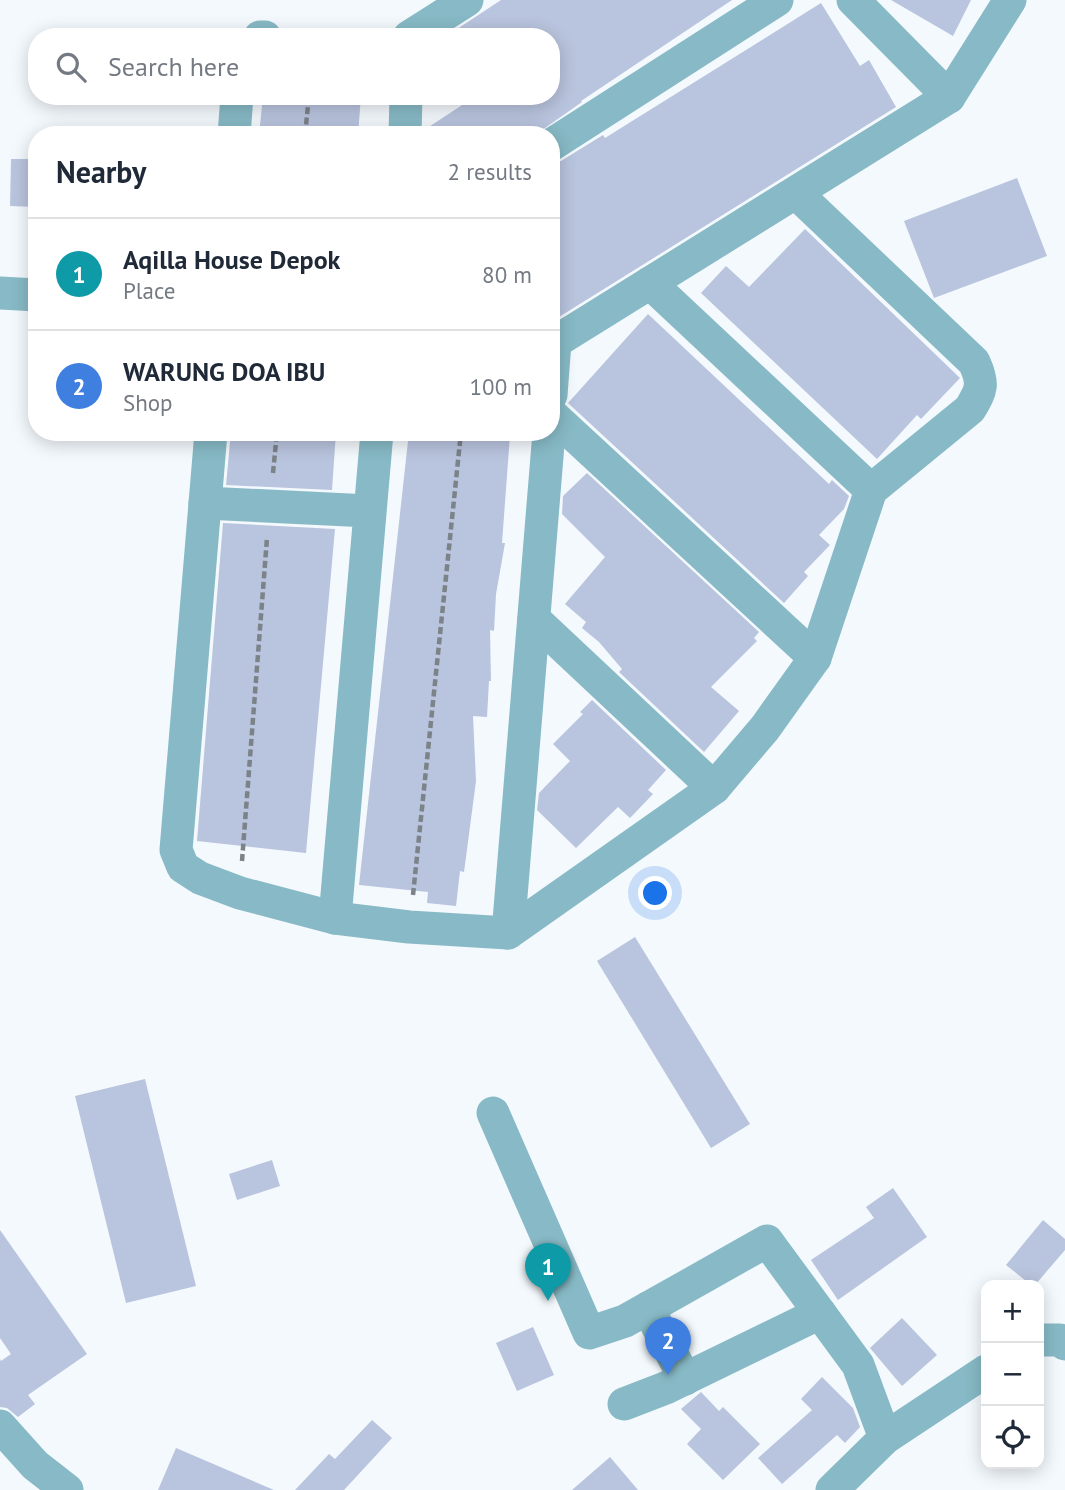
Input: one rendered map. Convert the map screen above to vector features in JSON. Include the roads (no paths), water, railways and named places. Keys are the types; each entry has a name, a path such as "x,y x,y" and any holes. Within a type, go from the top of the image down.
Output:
{"street":[{"path":"423,28 467,0"},
{"path":"560,139 777,0"},
{"path":"853,0 949,97"},
{"path":"560,338 949,97 1010,0"},
{"path":"235,126 236,105"},
{"path":"210,441 176,850 183,867 200,878 240,893 335,918 409,927 508,933 715,788 765,728 815,658 871,490 970,409 982,384 974,362 796,193"},
{"path":"650,283 871,490"},
{"path":"0,293 28,295"},
{"path":"560,422 815,658"},
{"path":"335,918 376,441"},
{"path":"508,933 547,441"},
{"path":"205,503 369,510"},
{"path":"534,619 715,788"},
{"path":"493,1113 589,1333 625,1321 768,1241 858,1365 885,1438"},
{"path":"648,1308 685,1379"},
{"path":"624,1404 685,1379 820,1313"},
{"path":"1044,1340 1060,1340 1065,1344"},
{"path":"832,1490 885,1438 981,1374"},
{"path":"0,1426 35,1465 67,1490"}],"place":[{"name":"Aqilla House Depok","path":"548,1301"},
{"name":"WARUNG DOA IBU","path":"668,1375"}]}
